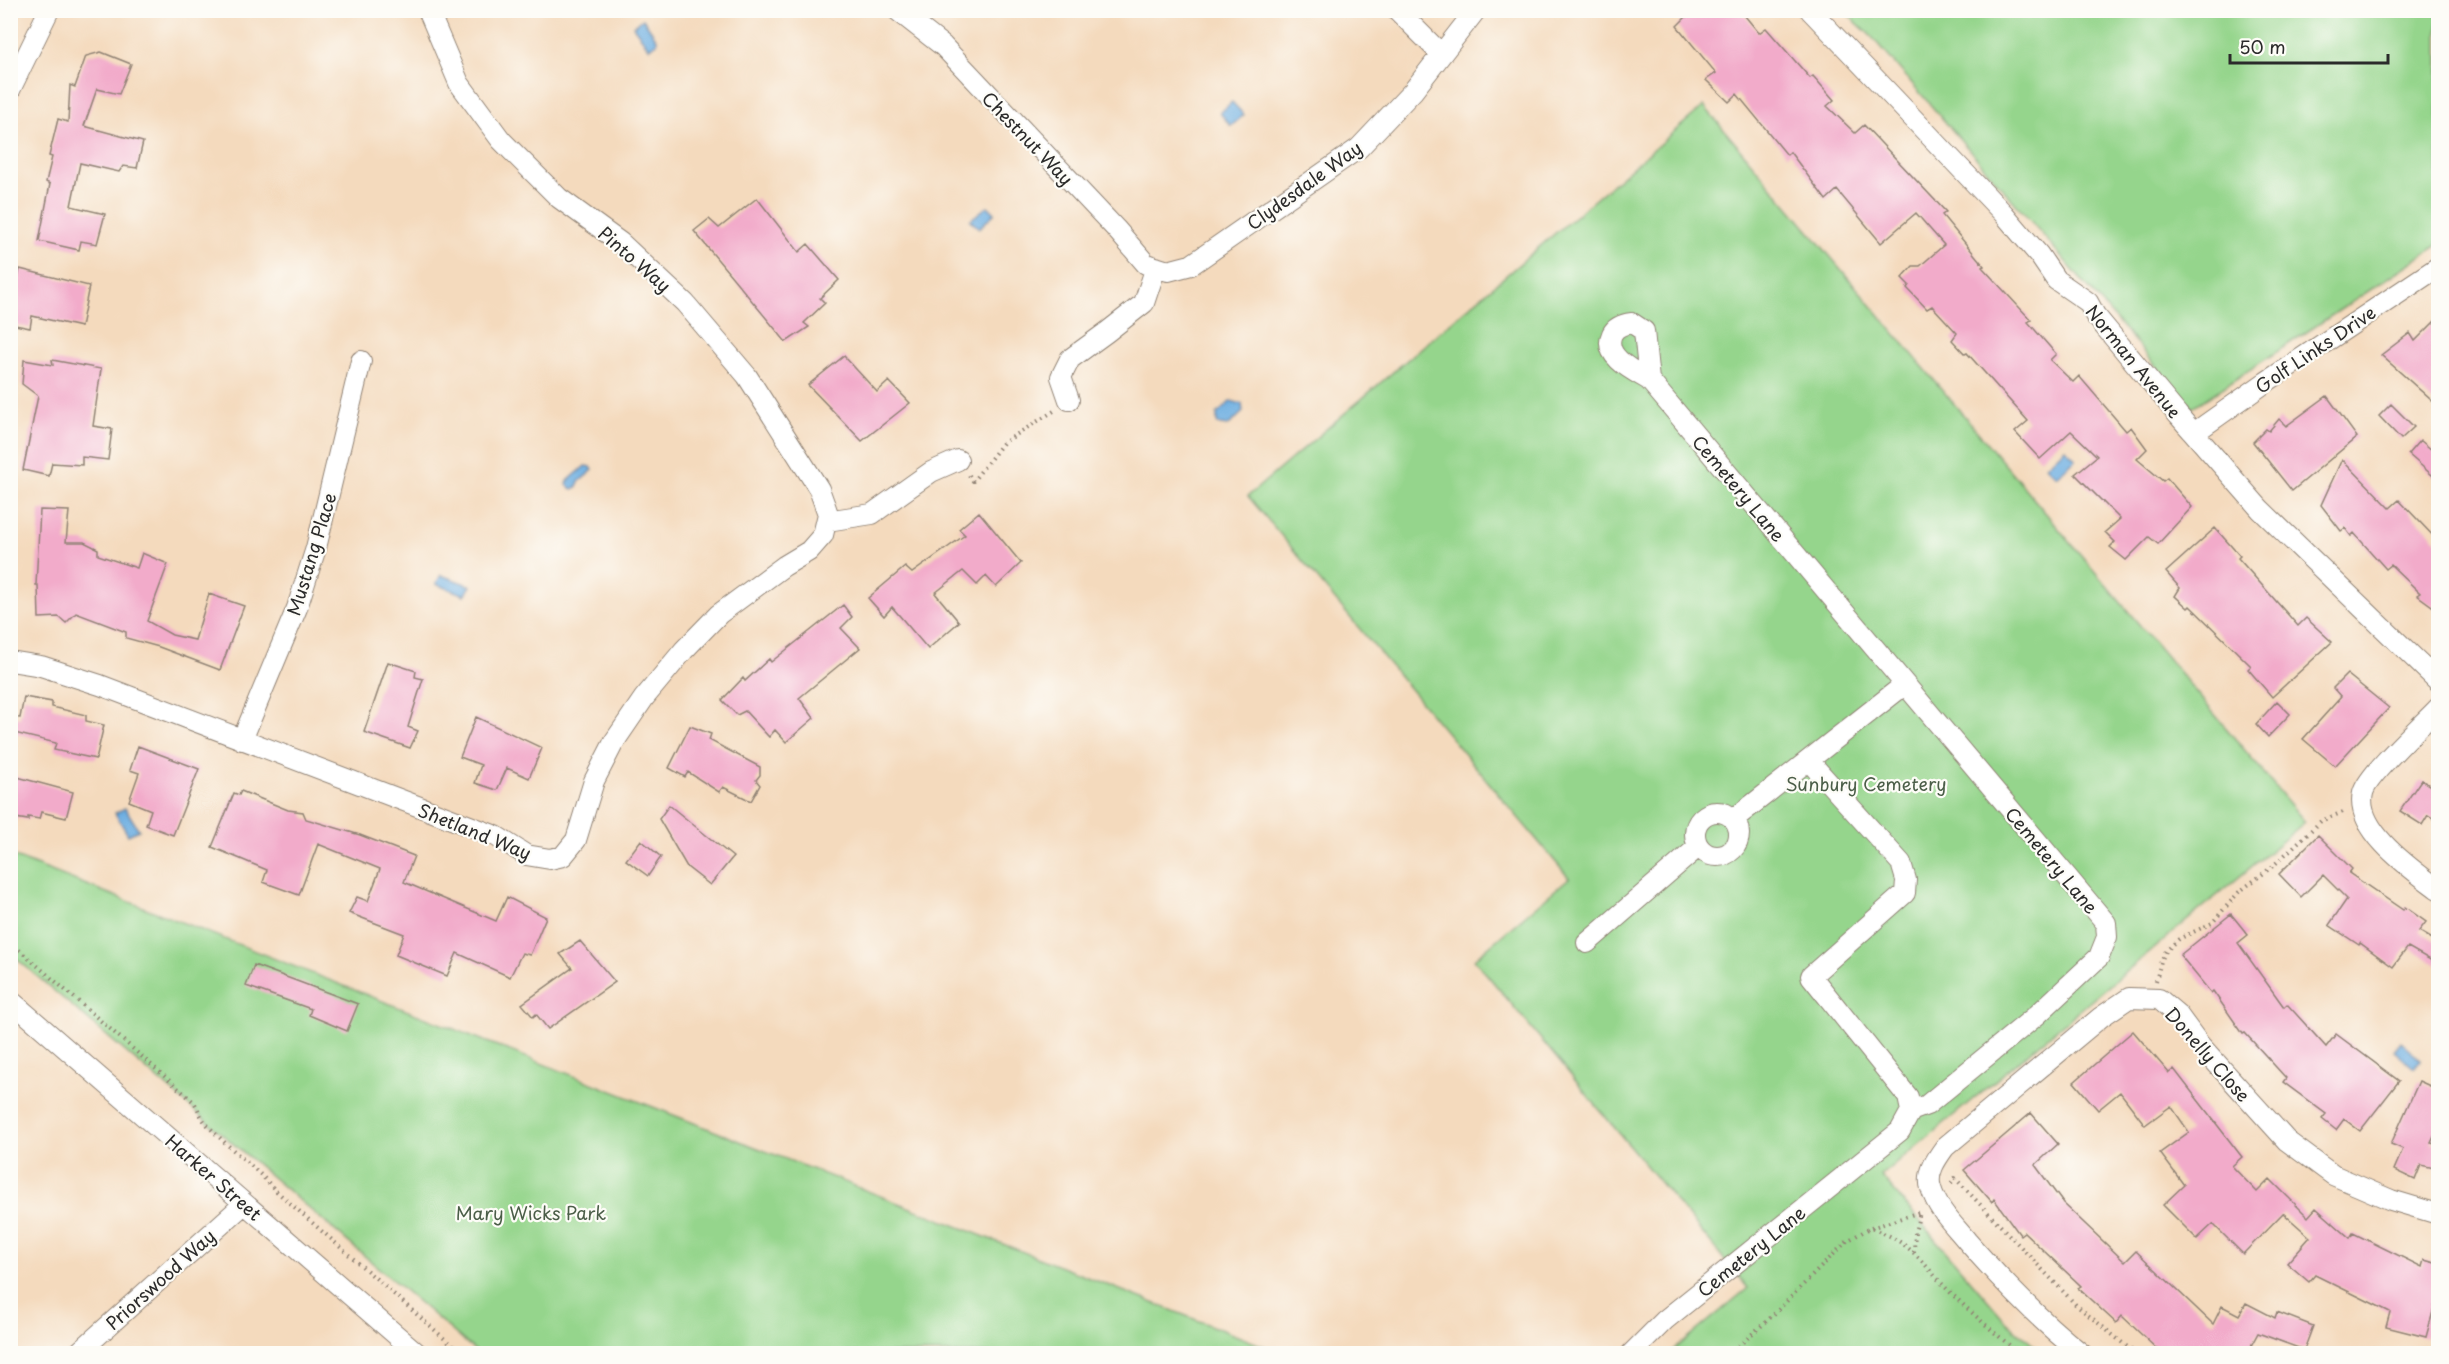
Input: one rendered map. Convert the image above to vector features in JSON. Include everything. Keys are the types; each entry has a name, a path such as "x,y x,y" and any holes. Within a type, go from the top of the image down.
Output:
{"street":[{"path":"10,90 50,10"},
{"name":"Pinto Way","path":"428,10 459,83 501,140 559,198 621,243 686,303 747,376 819,489 828,514 827,521"},
{"name":"Chestnut Way","path":"897,10 943,46 1116,229 1146,264 1156,267"},
{"path":"1397,10 1441,54"},
{"name":"Clydesdale Way","path":"1156,267 1168,271 1191,265 1359,148 1413,91 1476,10"},
{"name":"Norman Avenue","path":"1810,10 2004,214 2039,255 2056,280 2088,302 2095,315 2260,509 2439,681"},
{"path":"1068,400 1061,377 1070,359 1143,303 1156,267"},
{"name":"Golf Links Drive","path":"2194,433 2265,382 2439,267"},
{"name":"Mustang Place","path":"242,740 297,608 316,548 361,361"},
{"name":"Cemetery Lane","path":"1631,1353 1665,1320 1900,1131 1911,1112 1927,1105 2037,1015 2099,957 2107,937 2106,923 1649,380"},
{"path":"827,521 872,514 931,472 958,460"},
{"name":"Shetland Way","path":"10,661 41,666 100,685 496,836 526,855 550,859 563,856 576,840 594,781 614,742 645,698 684,650 719,614 784,566 809,551 823,535 827,521"},
{"path":"1734,819 1904,685"},
{"path":"2439,708 2386,762 2363,792 2363,815 2375,836 2439,889"},
{"path":"1809,761 1901,863 1906,880 1905,893 1811,976 1908,1097 1911,1112"},
{"path":"1721,812 1734,819 1739,834 1738,842 1727,854 1712,856 1698,847 1695,840 1696,825 1706,814 1721,812"},
{"path":"1587,943 1698,847"},
{"name":"Donelly Close","path":"1938,1202 1930,1186 1933,1163 1945,1147 2101,1017 2129,998 2159,999 2178,1015 2206,1053 2287,1141 2332,1175 2391,1200 2439,1214"},
{"name":"Harker Street","path":"10,1000 418,1353"},
{"path":"1938,1202 1943,1212 1992,1269 2059,1336 2082,1353"},
{"name":"Priorswood Way","path":"76,1353 244,1203"}],"path":[{"path":"958,460 973,481 1003,443 1068,400"},
{"path":"2152,999 2161,961 2166,951 2179,939 2212,923 2239,892 2273,866 2321,822 2363,804"},
{"path":"10,942 194,1102 203,1119 213,1130 260,1171 275,1190 462,1353"},
{"path":"1729,1353 1768,1320 1847,1241 1870,1228 1920,1212 1938,1202 1955,1178 2076,1305 2136,1353"},
{"path":"1914,1252 1915,1232 1920,1212"},
{"path":"1870,1228 1890,1235 1914,1252 1952,1294 2020,1353"}],"green space":[{"path":"1844,11 2438,11 2438,245 2192,408 1871,36"},
{"name":"Sunbury Cemetery","path":"1704,106 2305,822 1881,1176 2004,1319 2042,1353 1670,1353 1748,1288 1474,959 1569,878 1248,496"},
{"name":"Mary Wicks Park","path":"10,855 1281,1353 478,1353 11,954"}],"water":[{"path":"643,19 657,39 657,43 649,48 633,26"},
{"path":"1232,102 1244,115 1231,126 1220,113"},
{"path":"988,206 995,213 979,228 970,220"},
{"path":"1231,401 1242,404 1243,412 1228,426 1220,425 1217,422 1217,414"},
{"path":"2065,448 2076,459 2056,476 2046,466"},
{"path":"585,466 593,470 579,482 576,488 572,489 567,485 568,481"},
{"path":"441,575 471,586 465,595 436,584"},
{"path":"125,808 139,830 128,835 115,813"},
{"path":"2401,1042 2421,1059 2414,1068 2394,1051"}],"building":[{"path":"1693,10 1740,10 1759,33 1766,28 1810,78 1813,76 1834,100 1827,106 1855,133 1864,125 1946,212 1942,215 1984,266 1982,267 2031,320 2028,322 2056,354 2050,360 2073,382 2079,376 2126,431 2131,427 2147,449 2137,459 2163,481 2167,478 2192,507 2158,544 2149,537 2126,560 2110,547 2115,542 2105,532 2120,519 2075,474 2097,456 2071,431 2040,459 2015,432 2028,421 1967,353 1965,354 1952,340 1957,333 1932,306 1927,309 1907,288 1909,285 1902,278 1913,266 1920,266 1944,245 1916,213 1881,243 1837,190 1826,200 1790,152 1787,155 1737,94 1729,102 1706,80 1716,73 1677,26"},
{"path":"101,52 131,64 119,94 97,89 84,126 143,142 137,168 123,166 119,172 80,163 71,206 105,214 97,244 81,241 79,250 39,241 50,184 46,182 52,157 49,156 58,119 68,122 70,85 75,87 86,56"},
{"path":"757,198 799,252 808,244 839,280 820,298 825,303 804,323 809,327 786,342 694,231 709,219 719,228"},
{"path":"20,269 89,286 81,327 32,316 30,328 10,324 10,312"},
{"path":"2439,317 2439,407 2381,355 2410,333 2415,341"},
{"path":"844,356 877,392 889,381 910,403 862,441 808,385"},
{"path":"24,360 53,365 52,360 101,369 93,426 112,429 108,460 82,457 82,465 52,463 49,476 23,470 38,396 22,384"},
{"path":"2327,396 2357,437 2292,491 2253,442 2266,429 2269,431 2279,419 2286,426"},
{"path":"2391,404 2414,427 2401,439 2379,416"},
{"path":"2420,440 2439,456 2439,481 2408,454"},
{"path":"2342,459 2390,508 2399,500 2439,542 2439,611 2417,595 2420,593 2391,565 2386,569 2354,533 2351,536 2345,528 2341,531 2321,505"},
{"path":"40,510 69,511 66,542 84,542 98,549 98,555 137,568 142,553 168,564 147,621 172,635 195,640 209,594 244,606 220,670 159,647 126,638 126,632 76,613 66,623 59,617 39,618 38,585 36,585"},
{"path":"979,512 1021,563 996,587 986,576 977,585 963,571 935,593 959,622 928,649 892,607 884,616 868,598 905,567 912,573 965,535 959,529"},
{"path":"2215,528 2240,556 2238,558 2298,626 2306,618 2332,642 2272,697 2248,669 2251,666 2190,606 2188,608 2175,596 2180,588 2166,572"},
{"path":"843,605 852,617 841,628 860,648 799,698 814,718 786,742 775,730 769,737 745,711 737,715 722,700 743,678 745,681 769,659 771,662"},
{"path":"388,662 416,671 415,677 423,679 408,727 418,731 410,748 364,732"},
{"path":"2347,674 2389,708 2335,766 2303,739 2341,697 2333,688"},
{"path":"24,697 52,702 52,707 86,715 86,721 104,725 96,759 54,750 56,743 10,732 10,717 20,718"},
{"path":"2277,701 2290,714 2268,737 2256,724"},
{"path":"476,717 542,748 529,778 507,768 497,790 475,783 481,765 460,757"},
{"path":"690,726 711,734 709,740 760,767 760,775 756,780 760,785 751,801 723,787 719,792 688,772 685,777 669,768"},
{"path":"138,746 199,769 173,835 146,825 151,810 129,801 139,773 130,770"},
{"path":"10,775 73,792 66,818 41,812 39,819 10,817"},
{"path":"2421,780 2439,791 2439,822 2428,815 2422,825 2400,811"},
{"path":"241,791 288,810 303,812 306,819 360,835 414,856 404,882 496,921 507,897 546,917 530,955 522,953 510,977 457,953 447,976 396,955 404,934 349,913 357,897 368,901 380,869 318,844 299,895 263,882 267,870 212,847 234,793 239,795"},
{"path":"669,805 733,857 710,885 687,867 659,819"},
{"path":"2318,835 2352,869 2349,873 2403,910 2405,907 2426,922 2419,931 2439,943 2439,965 2408,947 2393,967 2360,943 2359,945 2329,925 2347,899 2323,875 2301,897 2279,874"},
{"path":"641,840 661,857 648,876 626,860"},
{"path":"2231,914 2248,935 2238,943 2284,1007 2287,1004 2326,1047 2336,1034 2399,1081 2360,1131 2344,1119 2336,1130 2322,1119 2326,1114 2283,1082 2286,1078 2245,1033 2243,1034 2213,991 2211,993 2180,955"},
{"path":"580,941 615,982 548,1029 536,1014 533,1017 522,1004 572,968 560,954"},
{"path":"254,965 358,1004 347,1031 309,1015 311,1009 246,986"},
{"path":"2133,1031 2169,1073 2174,1069 2242,1157 2232,1166 2257,1192 2270,1179 2308,1217 2316,1208 2350,1238 2353,1233 2422,1267 2424,1260 2439,1264 2439,1290 2426,1337 2386,1327 2390,1312 2315,1275 2309,1282 2287,1263 2310,1237 2283,1213 2243,1254 2213,1224 2197,1239 2163,1205 2184,1185 2160,1153 2189,1132 2171,1106 2145,1125 2120,1092 2098,1110 2074,1082"},
{"path":"2419,1081 2439,1090 2439,1126 2431,1143 2439,1145 2439,1169 2421,1165 2415,1180 2394,1170 2403,1149 2391,1144"},
{"path":"2031,1113 2058,1144 2035,1165 2063,1203 2125,1262 2136,1251 2213,1324 2222,1306 2239,1315 2246,1303 2275,1318 2277,1312 2313,1326 2304,1350 2258,1333 2247,1353 2161,1353 2122,1316 2116,1323 2078,1288 2081,1286 2024,1232 2020,1235 1994,1199 1992,1202 1964,1170"}]}
